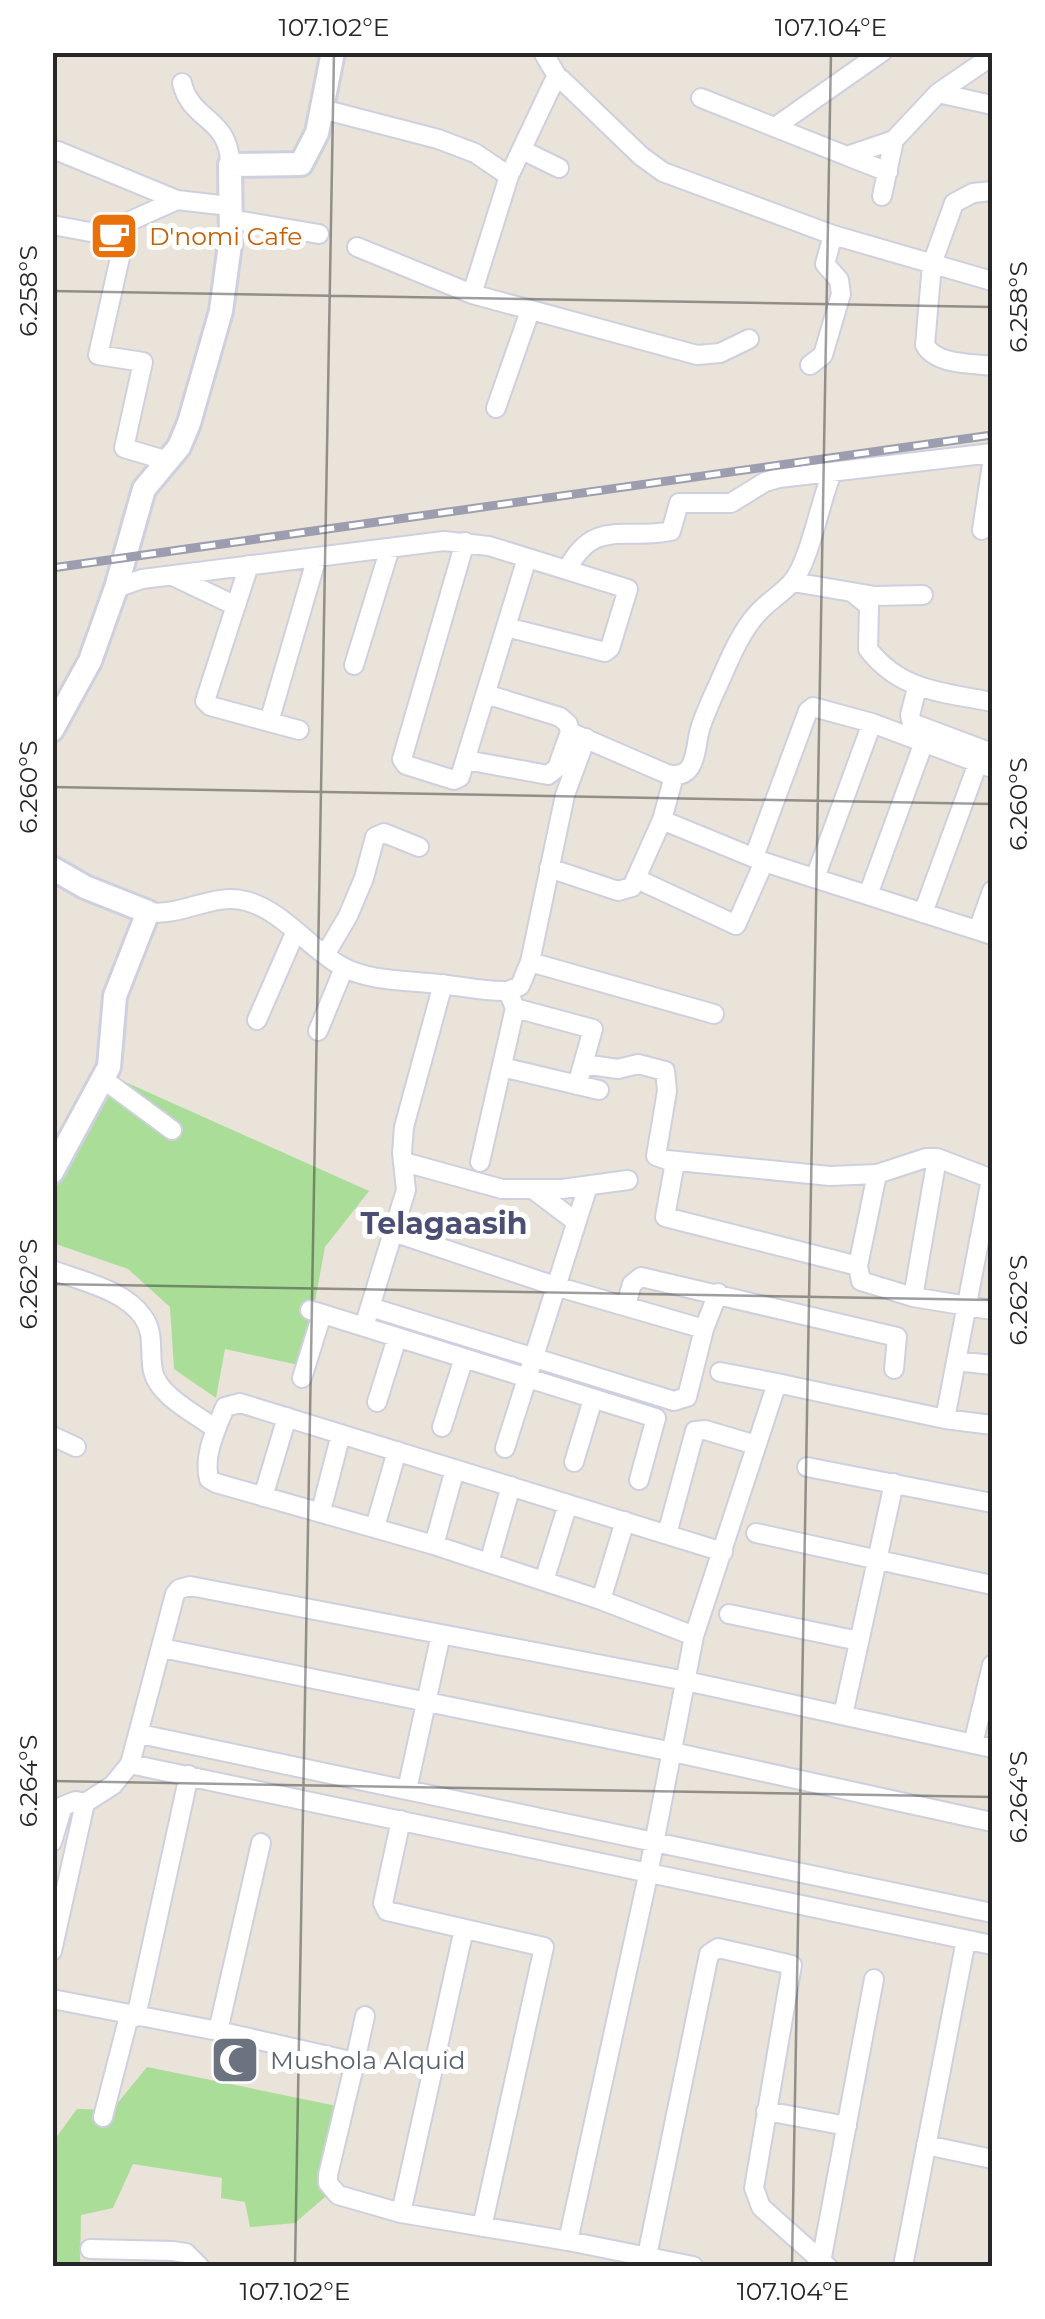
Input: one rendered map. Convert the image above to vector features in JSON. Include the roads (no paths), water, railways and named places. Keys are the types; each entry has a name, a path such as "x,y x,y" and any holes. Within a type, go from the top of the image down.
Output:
{"street":[{"path":"230,164 301,164 316,133 333,52"},
{"path":"543,52 558,78 663,172 834,236 992,282"},
{"path":"775,127 882,52"},
{"path":"847,156 894,140 938,93 992,56"},
{"path":"472,294 508,176 550,83 558,78"},
{"path":"52,730 90,661 144,489 184,438 219,326 231,236 228,142 187,98 182,83"},
{"path":"938,93 992,105"},
{"path":"701,98 888,172"},
{"path":"322,109 438,138 475,153 508,176"},
{"path":"882,196 894,140"},
{"path":"522,150 559,168"},
{"path":"58,151 177,200 319,234"},
{"path":"992,192 973,193 954,202 932,264 927,350 940,358 992,366"},
{"path":"52,225 86,233 128,222 177,200"},
{"path":"128,222 98,356 143,362 124,448 168,462"},
{"path":"810,365 823,355 841,294 839,280 825,264 834,236"},
{"path":"357,247 472,294 697,355 720,354 749,339"},
{"path":"496,408 530,311"},
{"path":"566,570 581,546 600,535 671,531 678,503 731,503 772,480 992,452"},
{"path":"982,530 992,464"},
{"path":"486,694 560,717 578,735 674,776 686,771 696,758 709,706 746,629 762,608 793,582 815,529 832,472"},
{"path":"116,588 171,575 465,542 627,588 608,650 594,652 506,627"},
{"path":"465,542 402,758 406,765 456,780 466,760 526,558"},
{"path":"354,665 390,548"},
{"path":"269,722 317,557"},
{"path":"249,565 205,700 210,706 299,730"},
{"path":"171,575 236,606"},
{"path":"793,582 853,593 923,594"},
{"path":"853,593 870,606 868,649 875,658 917,688 992,702"},
{"path":"917,688 910,714 912,723 988,761"},
{"path":"637,879 736,924 808,711 818,707 988,761"},
{"path":"815,878 872,723"},
{"path":"466,760 548,775 578,735"},
{"path":"480,1162 502,1067 511,1000 530,962 578,735"},
{"path":"868,895 924,742"},
{"path":"923,913 988,761"},
{"path":"549,868 618,890 632,887 662,820 674,776"},
{"path":"662,820 759,860 985,932 992,891"},
{"path":"324,955 348,916 364,878 374,837 384,833 419,847"},
{"path":"52,868 85,887 148,912 167,915 214,901 240,899 258,904 344,968 511,1000 593,1029 576,1085"},
{"path":"52,1172 109,1067 115,996 148,912"},
{"path":"257,1020 295,933"},
{"path":"530,962 714,1014"},
{"path":"318,1031 344,968"},
{"path":"364,1327 406,1190 404,1128 442,984"},
{"path":"582,1064 618,1069 638,1064 665,1071 656,1156 675,1162 830,1176 877,1174 937,1158 992,1179 945,1419"},
{"path":"502,1067 598,1090"},
{"path":"104,1079 172,1130"},
{"path":"913,1296 937,1158"},
{"path":"404,1162 502,1189 534,1190 628,1180"},
{"path":"675,1162 665,1217 858,1266"},
{"path":"877,1174 858,1266 864,1283 992,1310"},
{"path":"504,1448 588,1186"},
{"path":"534,1190 575,1220"},
{"path":"393,1232 555,1286 704,1329"},
{"path":"52,1270 112,1294 138,1310 149,1328 156,1380 216,1429"},
{"path":"626,1305 632,1284 642,1277 718,1292 897,1337 894,1369"},
{"path":"370,1307 678,1402 686,1396 718,1292"},
{"path":"302,1378 316,1312 657,1419 639,1480"},
{"path":"377,1402 397,1338"},
{"path":"442,1427 464,1358"},
{"path":"956,1361 992,1364"},
{"path":"720,1372 945,1419 992,1425"},
{"path":"568,2241 649,1871 694,1636 776,1383"},
{"path":"574,1462 594,1399"},
{"path":"694,1636 601,1600 434,1545 209,1479 206,1465 216,1429 225,1407 240,1403 724,1552"},
{"path":"263,1497 287,1418"},
{"path":"667,1534 695,1431 706,1430 756,1445"},
{"path":"321,1512 341,1434"},
{"path":"52,1436 76,1447"},
{"path":"375,1526 398,1452"},
{"path":"807,1467 992,1503"},
{"path":"434,1545 456,1469"},
{"path":"843,1715 894,1483"},
{"path":"489,1563 510,1486"},
{"path":"544,1581 568,1504"},
{"path":"601,1600 625,1522"},
{"path":"756,1534 992,1586"},
{"path":"52,1951 85,1803 113,1785 130,1764 175,1594 190,1586 686,1681 992,1748"},
{"path":"729,1614 859,1641"},
{"path":"408,1790 442,1634"},
{"path":"162,1648 992,1822"},
{"path":"973,1744 992,1668"},
{"path":"140,1734 992,1913"},
{"path":"130,1764 992,1945"},
{"path":"103,2117 132,2016 190,1775"},
{"path":"52,1842 58,1805 85,1803"},
{"path":"401,1820 384,1909 544,1947 482,2227"},
{"path":"218,2031 261,1844"},
{"path":"401,2213 464,1929"},
{"path":"903,2266 966,1940"},
{"path":"647,2256 712,1950 792,1965 754,2188 756,2200 824,2264"},
{"path":"824,2264 874,1979"},
{"path":"52,1999 355,2062"},
{"path":"366,2016 328,2183 338,2195 401,2213 693,2266"},
{"path":"766,2110 846,2126"},
{"path":"926,2144 992,2159"},
{"path":"90,2249 174,2251 186,2253 198,2266"}],"railway":[{"path":"52,568 992,435"}],"place":[{"name":"D'nomi Cafe","path":"114,236"},
{"name":"Mushola Alquid","path":"235,2060"}],"district":[{"name":"Telagaasih","path":"444,1223"}]}
